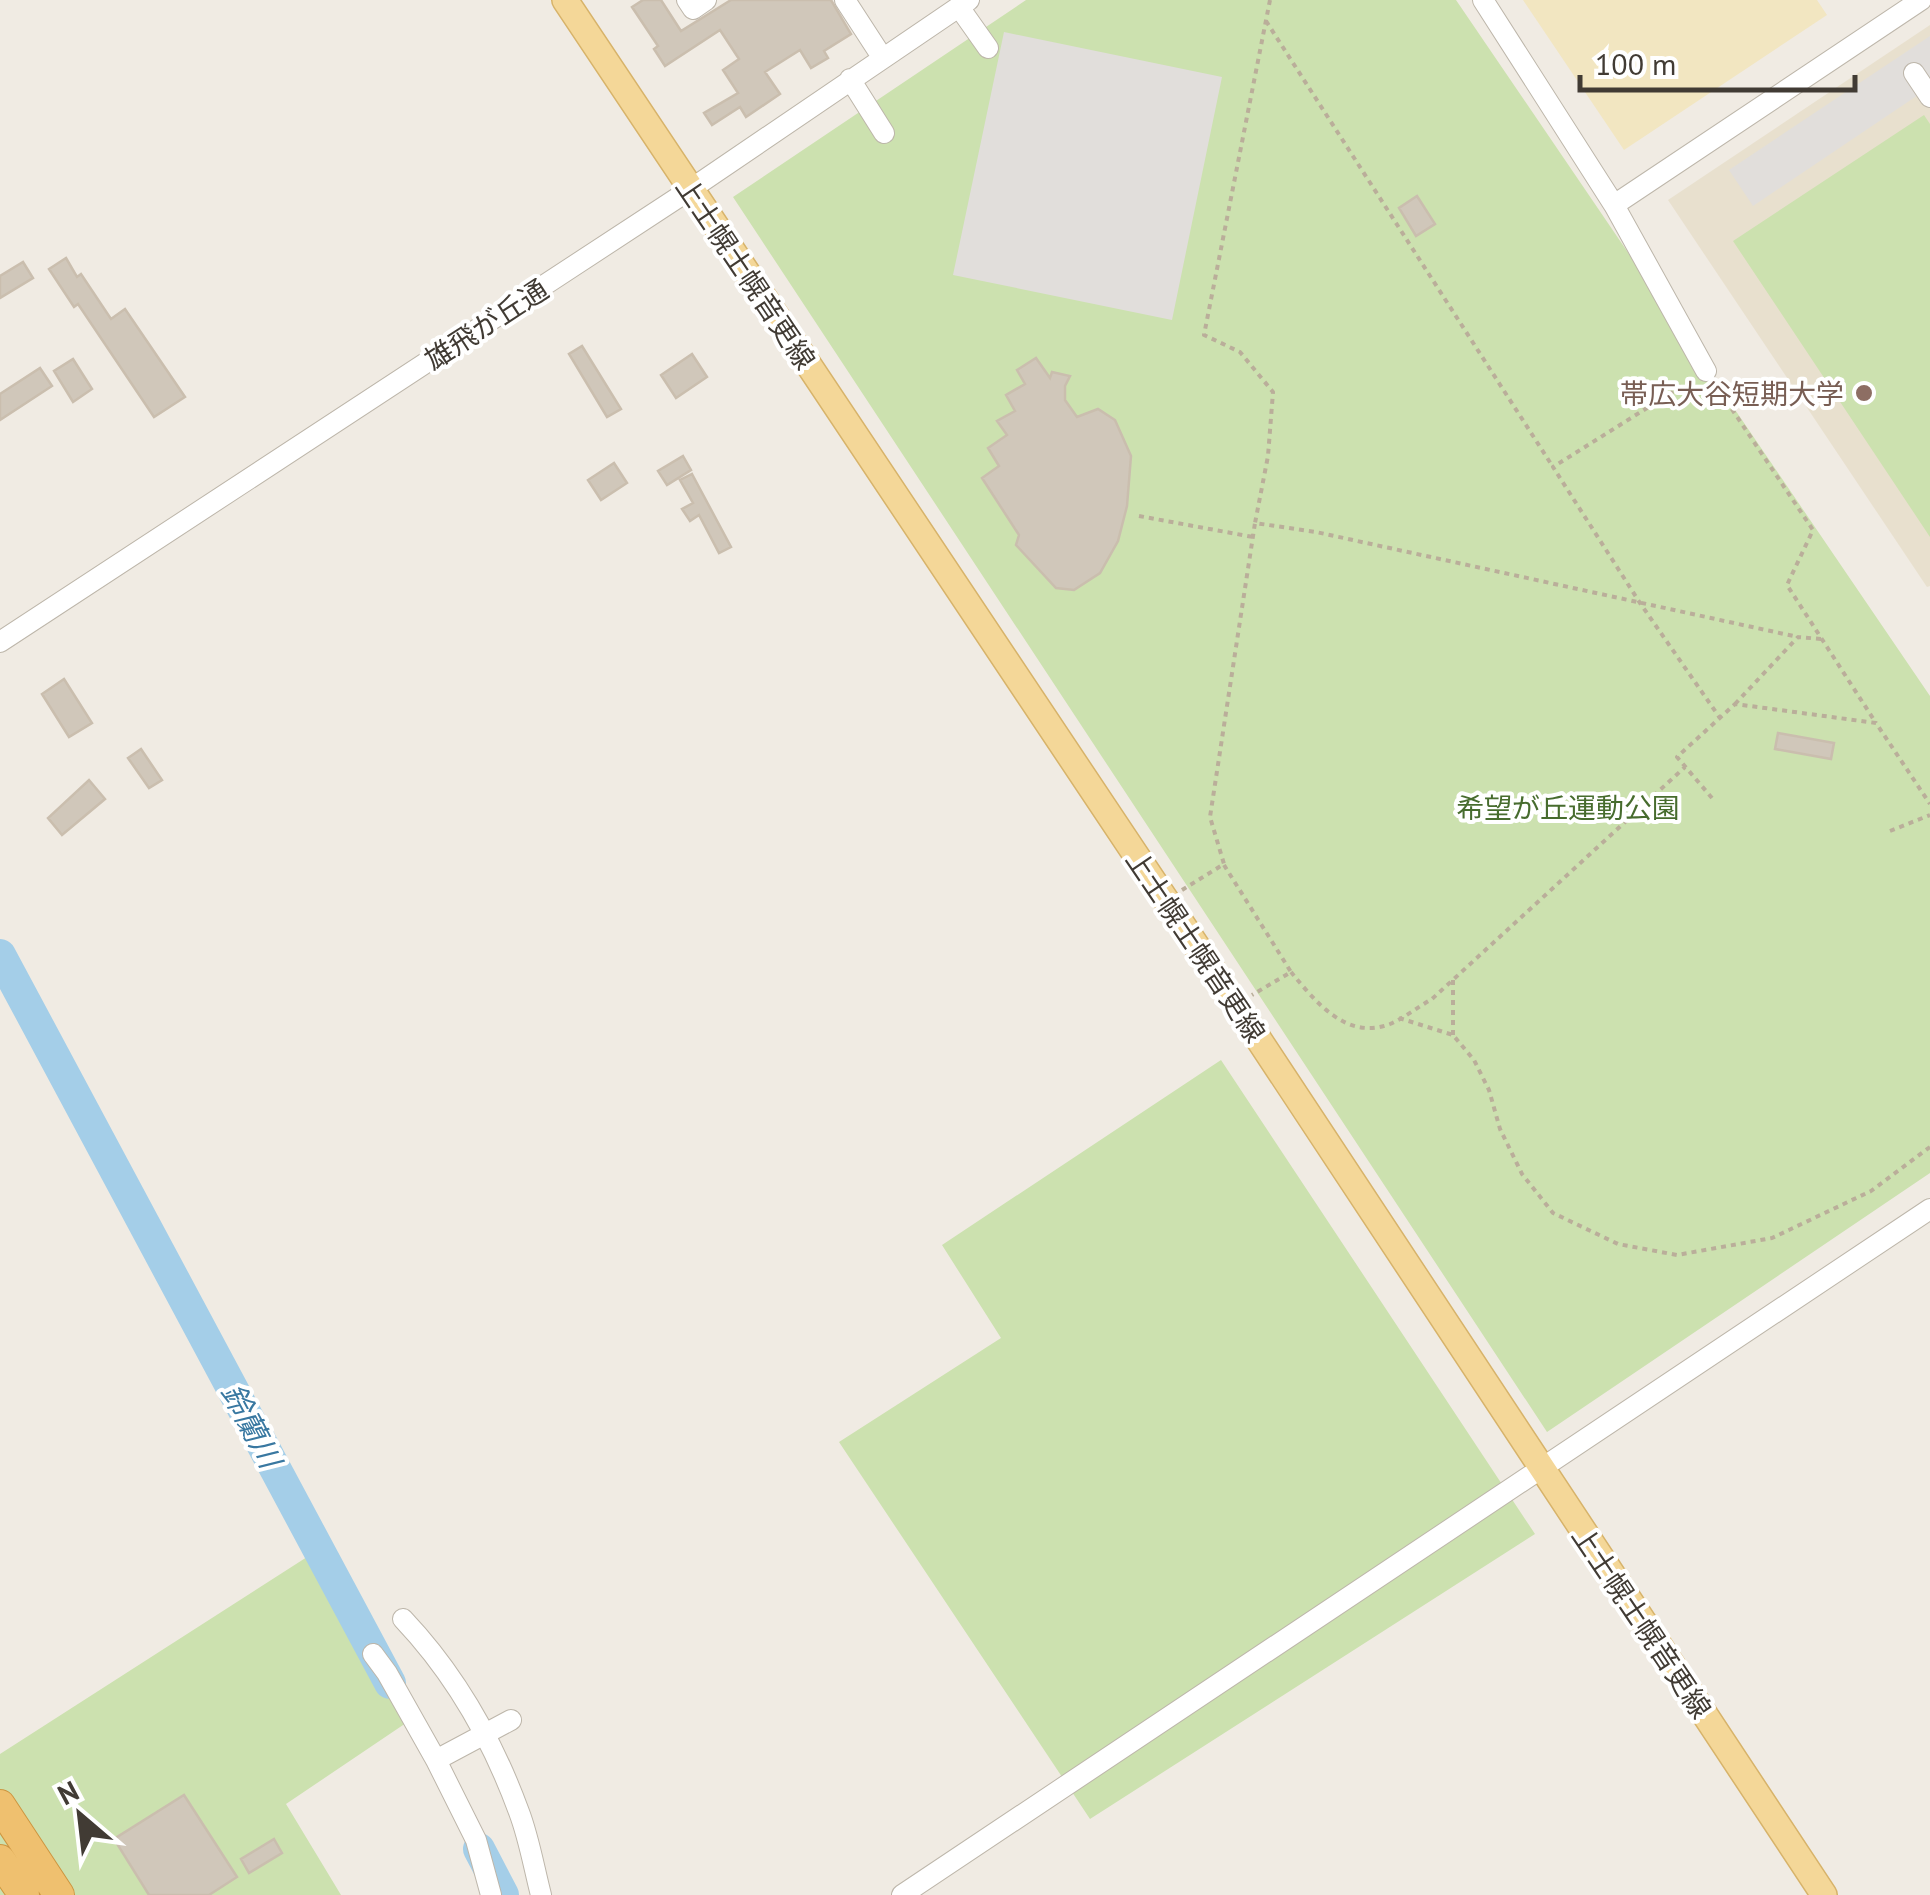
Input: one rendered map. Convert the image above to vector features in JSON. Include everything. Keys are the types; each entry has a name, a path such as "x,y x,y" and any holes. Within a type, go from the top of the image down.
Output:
{"highway":[{"path":"0,1805 59,1895"},
{"path":"0,1860 24,1895"}],"main road":[{"name":"上士幌士幌音更線","path":"565,0 1824,1895"}],"street":[{"path":"687,0 693,9 706,0"},
{"path":"845,0 882,58"},
{"path":"1482,0 1614,205 1706,371"},
{"path":"1614,205 1922,0"},
{"name":"雄飛が丘通","path":"0,642 691,190 964,3"},
{"path":"964,3 988,48"},
{"path":"1914,73 1930,96"},
{"path":"850,79 884,133"},
{"path":"902,1895 1930,1209"},
{"path":"403,1619 432,1650 485,1734 520,1813 541,1895"},
{"path":"372,1654 388,1673 476,1840 491,1895"},
{"path":"436,1760 512,1720"}],"path":[{"path":"1270,0 1204,335 1240,352 1273,392 1268,456 1254,523 1210,816 1224,864 1291,972 1320,1007 1350,1026 1386,1026 1432,1000 1686,767"},
{"path":"1266,21 1640,603 1720,718"},
{"path":"1553,467 1706,371 1813,530 1787,585 1930,804"},
{"path":"1139,516 1252,538"},
{"path":"1254,523 1316,532 1822,640"},
{"path":"1712,798 1677,757 1735,704 1798,637"},
{"path":"1735,704 1876,722"},
{"path":"1890,831 1930,815"},
{"path":"1166,900 1224,864"},
{"path":"1236,1005 1291,972"},
{"path":"1453,980 1453,1034"},
{"path":"1399,1018 1453,1034 1474,1060 1489,1090 1500,1129 1522,1174 1542,1200 1553,1214 1618,1244 1676,1255 1772,1238 1871,1191 1930,1146"}],"shaded area":[{"name":"帯広大谷短期大学","path":"1930,25 1930,586 1927,587 1668,200"},
{"path":"1004,32 1222,77 1172,320 953,275"},
{"path":"1930,36 1930,87 1753,206 1729,170"}],"green space":[{"name":"希望が丘運動公園","path":"1026,0 1456,0 1930,696 1930,1173 1547,1432 733,197"},
{"path":"1924,115 1930,124 1930,537 1733,241"},
{"path":"1221,1060 1535,1534 1090,1819 839,1442 1001,1338 942,1245"},
{"path":"307,1557 409,1721 286,1804 341,1895 0,1895 0,1754"}],"sand":[{"path":"1523,0 1817,0 1827,15 1624,150"}],"building":[{"path":"643,0 661,0 681,31 731,0 831,0 851,34 824,51 828,58 811,68 800,50 765,72 780,94 746,117 740,107 712,125 704,113 738,93 723,70 739,59 720,30 665,66 654,49 658,46 632,7"},
{"path":"1417,196 1435,224 1416,236 1399,208"},
{"path":"66,258 111,319 125,309 185,397 154,417 78,304 74,307 49,269"},
{"path":"23,262 33,278 0,298 0,276"},
{"path":"582,346 621,409 607,417 569,354"},
{"path":"692,354 707,377 676,398 661,375"},
{"path":"1036,358 1050,378 1052,372 1070,376 1065,400 1077,417 1098,409 1115,420 1131,456 1127,506 1118,541 1100,573 1074,590 1056,588 1016,545 1019,535 982,478 999,466 988,448 1007,435 997,421 1015,411 1006,395 1025,384 1017,370"},
{"path":"73,359 92,389 73,402 54,371"},
{"path":"40,368 52,386 0,420 0,394"},
{"path":"683,456 691,470 667,485 658,471"},
{"path":"614,463 627,483 601,500 588,480"},
{"path":"692,474 731,547 719,553 699,515 690,521 682,509 693,503 680,480"},
{"path":"64,679 92,723 69,737 42,694"},
{"path":"1778,733 1834,743 1831,759 1775,749"},
{"path":"141,749 162,780 149,788 128,758"},
{"path":"89,780 105,799 62,835 48,818"},
{"path":"184,1795 237,1877 209,1895 149,1895 114,1839"},
{"path":"274,1839 282,1853 249,1873 241,1859"}],"waterway":[{"name":"鈴蘭川","path":"0,955 390,1683"},
{"name":"鈴蘭川","path":"479,1849 503,1895"}],"place":[{"name":"帯広大谷短期大学","path":"1864,393"}]}
